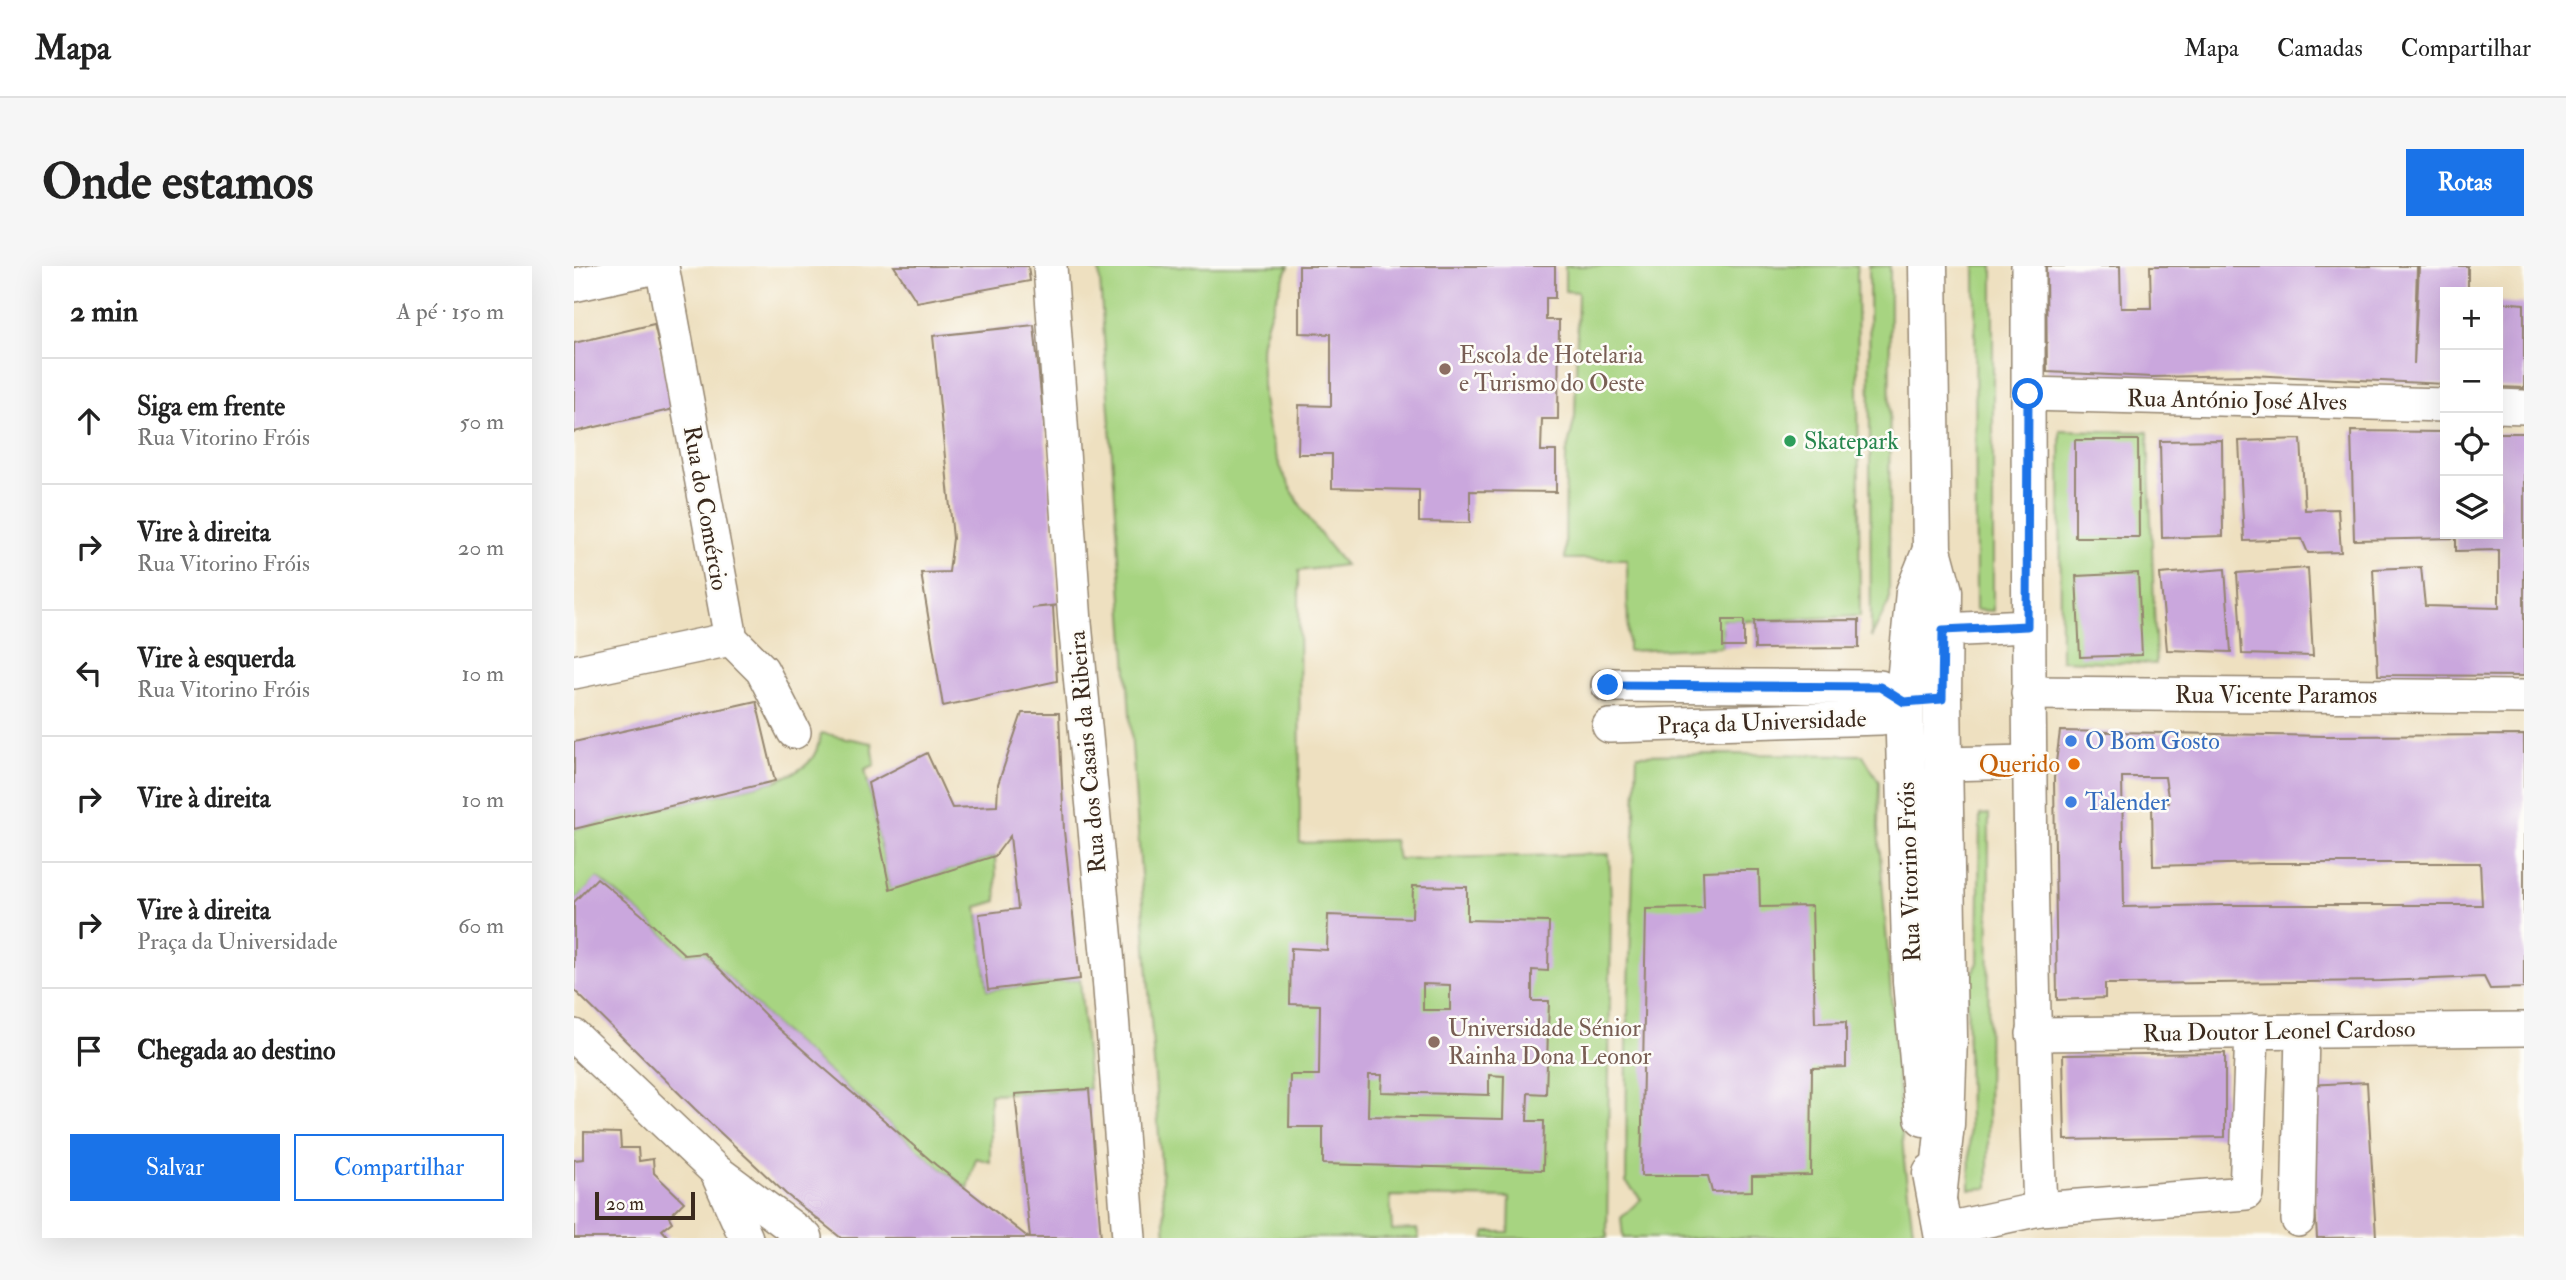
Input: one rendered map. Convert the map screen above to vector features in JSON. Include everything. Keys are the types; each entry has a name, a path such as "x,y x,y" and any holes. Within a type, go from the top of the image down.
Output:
{"main road":[{"name":"Rua Vitorino Fróis","path":"1928,266 1932,550 1943,591 1942,699 1948,1037 1941,1222"},
{"name":"Rua Vitorino Fróis","path":"1932,550 1915,592 1904,702 1912,981 1925,1131 1941,1222"},
{"path":"1904,702 1942,699"}],"street":[{"path":"574,285 661,266"},
{"name":"Rua do Comércio","path":"661,266 730,639"},
{"name":"Rua dos Casais da Ribeira","path":"1050,266 1075,624 1108,963 1129,1238"},
{"path":"2028,266 2028,762 2033,1034 2040,1209"},
{"name":"Rua António José Alves","path":"2028,394 2440,405"},
{"path":"2503,406 2524,407"},
{"path":"1943,630 2027,626"},
{"path":"574,672 730,639 762,670 794,732"},
{"name":"Praça da Universidade","path":"1608,685 1880,687 1904,702 1881,718 1609,726"},
{"name":"Rua Vicente Paramos","path":"2028,693 2524,697"},
{"name":"Rua Vitorino Fróis","path":"1943,764 2028,762"},
{"name":"Rua Doutor Leonel Cardoso","path":"2033,1034 2524,1029"},
{"path":"1941,1222 2040,1209 2246,1193 2252,1031"},
{"path":"2298,1220 2302,1031"},
{"path":"574,1036 716,1171 806,1238"},
{"path":"716,1171 746,1238"}],"green space":[{"path":"1099,266 1289,266 1270,313 1261,346 1268,429 1275,454 1297,500 1345,565 1299,571 1300,843 1394,840 1398,859 1609,854 1611,903 1607,1238 1484,1238 1486,1232 1509,1232 1510,1198 1390,1196 1392,1230 1417,1229 1419,1238 1166,1238"},
{"path":"1565,266 1857,266 1860,616 1723,620 1723,647 1628,651 1627,559 1565,559 1566,455 1575,417 1578,292 1565,291"},
{"path":"1869,266 1890,266 1889,602 1871,638"},
{"path":"1975,266 1993,266 1993,611 1976,610"},
{"path":"2060,430 2148,432 2156,664 2061,660"},
{"path":"821,733 872,743 875,765 865,769 890,888 995,856 997,901 977,907 988,990 1080,979 1089,1089 990,1094 990,1162 976,1158 968,1189 936,1165 777,1027 704,953 685,955 598,878 574,902 574,829 775,781 807,765 816,752"},
{"path":"1637,755 1863,755 1879,782 1878,828 1904,1161 1914,1238 1623,1238 1621,1218 1641,1199 1626,1182 1627,1046"},
{"path":"1989,814 1988,1188 1970,1189 1967,984 1978,963 1980,815"}],"building":[{"path":"894,266 1028,266 1030,281 917,302"},
{"name":"Escola de Hotelaria e Turismo do Oeste","path":"1299,266 1555,266 1555,298 1546,298 1546,320 1559,320 1558,419 1542,419 1541,451 1556,451 1556,492 1470,491 1470,523 1419,522 1419,490 1332,488 1332,454 1298,454 1299,405 1331,406 1331,334 1299,333"},
{"path":"2046,266 2120,266 2121,308 2151,308 2150,266 2417,266 2414,364 2419,266 2468,266 2468,287 2440,287 2440,384 2249,375 2152,377 2047,372"},
{"path":"2503,302 2524,304 2524,388 2503,387"},
{"path":"654,324 674,409 574,432 574,343"},
{"path":"1034,325 1058,605 1031,608 1053,606 1057,681 943,706 921,573 949,572 953,538 933,336"},
{"path":"2351,431 2440,432 2440,538 2354,540"},
{"path":"2503,433 2524,433 2524,676 2378,675 2373,569 2421,567 2425,606 2499,608 2499,550 2456,551 2456,539 2503,539"},
{"path":"2301,439 2305,510 2338,509 2341,552 2308,553 2302,539 2244,541 2239,441"},
{"path":"2075,440 2138,440 2139,537 2075,537"},
{"path":"2222,440 2223,536 2162,538 2160,441"},
{"path":"2308,568 2313,656 2242,654 2237,573"},
{"path":"2225,569 2231,652 2167,650 2160,574"},
{"path":"2138,573 2142,655 2080,657 2076,576"},
{"path":"1723,620 1744,620 1744,647 1723,647"},
{"path":"1859,620 1859,648 1755,649 1754,621"},
{"path":"756,701 775,781 574,829 574,742"},
{"path":"1022,713 1059,713 1064,831 1080,979 988,990 979,914 1018,909 1010,836 995,856 890,889 868,783 927,753 952,808 997,806 998,784"},
{"path":"2060,731 2326,736 2524,735 2524,988 2490,989 2484,977 2105,984 2105,998 2057,1000 2054,778","holes":["2122,777 2165,777 2169,803 2152,803 2153,866 2480,863 2482,905 2124,907"]},
{"path":"1759,870 1760,907 1812,906 1815,1023 1846,1022 1846,1067 1812,1068 1811,1175 1752,1176 1752,1191 1712,1192 1708,1176 1641,1176 1646,909 1704,908 1703,871"},
{"path":"597,878 685,955 704,953 777,1027 819,1064 936,1165 1029,1238 841,1238 786,1194 574,990 574,902"},
{"name":"Universidade Sénior Rainha Dona Leonor","path":"1413,886 1467,887 1467,920 1549,922 1548,971 1532,970 1532,1001 1549,1001 1546,1094 1528,1093 1527,1121 1544,1121 1543,1170 1323,1164 1323,1127 1289,1127 1290,1075 1319,1075 1320,1005 1290,1004 1291,948 1327,950 1328,915 1412,918","holes":["1423,984 1450,985 1450,1010 1423,1010","1369,1075 1382,1075 1381,1092 1489,1095 1489,1075 1504,1076 1503,1119 1368,1116"]},
{"path":"2225,1053 2225,1137 2065,1140 2063,1055"},
{"path":"2367,1082 2376,1237 2317,1238 2308,1085"},
{"path":"1089,1089 1101,1238 1030,1238 1015,1094"},
{"path":"584,1132 620,1133 621,1148 638,1148 639,1161 653,1159 654,1173 684,1202 669,1217 672,1222 662,1230 669,1238 574,1238 574,1160 584,1159"}],"place":[{"name":"Escola de Hotelaria e Turismo do Oeste","path":"1445,369"},
{"name":"Skatepark","path":"1790,441"},
{"name":"O Bom Gosto","path":"2071,741"},
{"name":"Querido","path":"2074,764"},
{"name":"Talender","path":"2071,802"},
{"name":"Universidade Sénior Rainha Dona Leonor","path":"1434,1042"}],"route":[{"path":"1608,685 1880,687 1904,702 1942,699 1943,630 2027,626 2028,394"}]}
